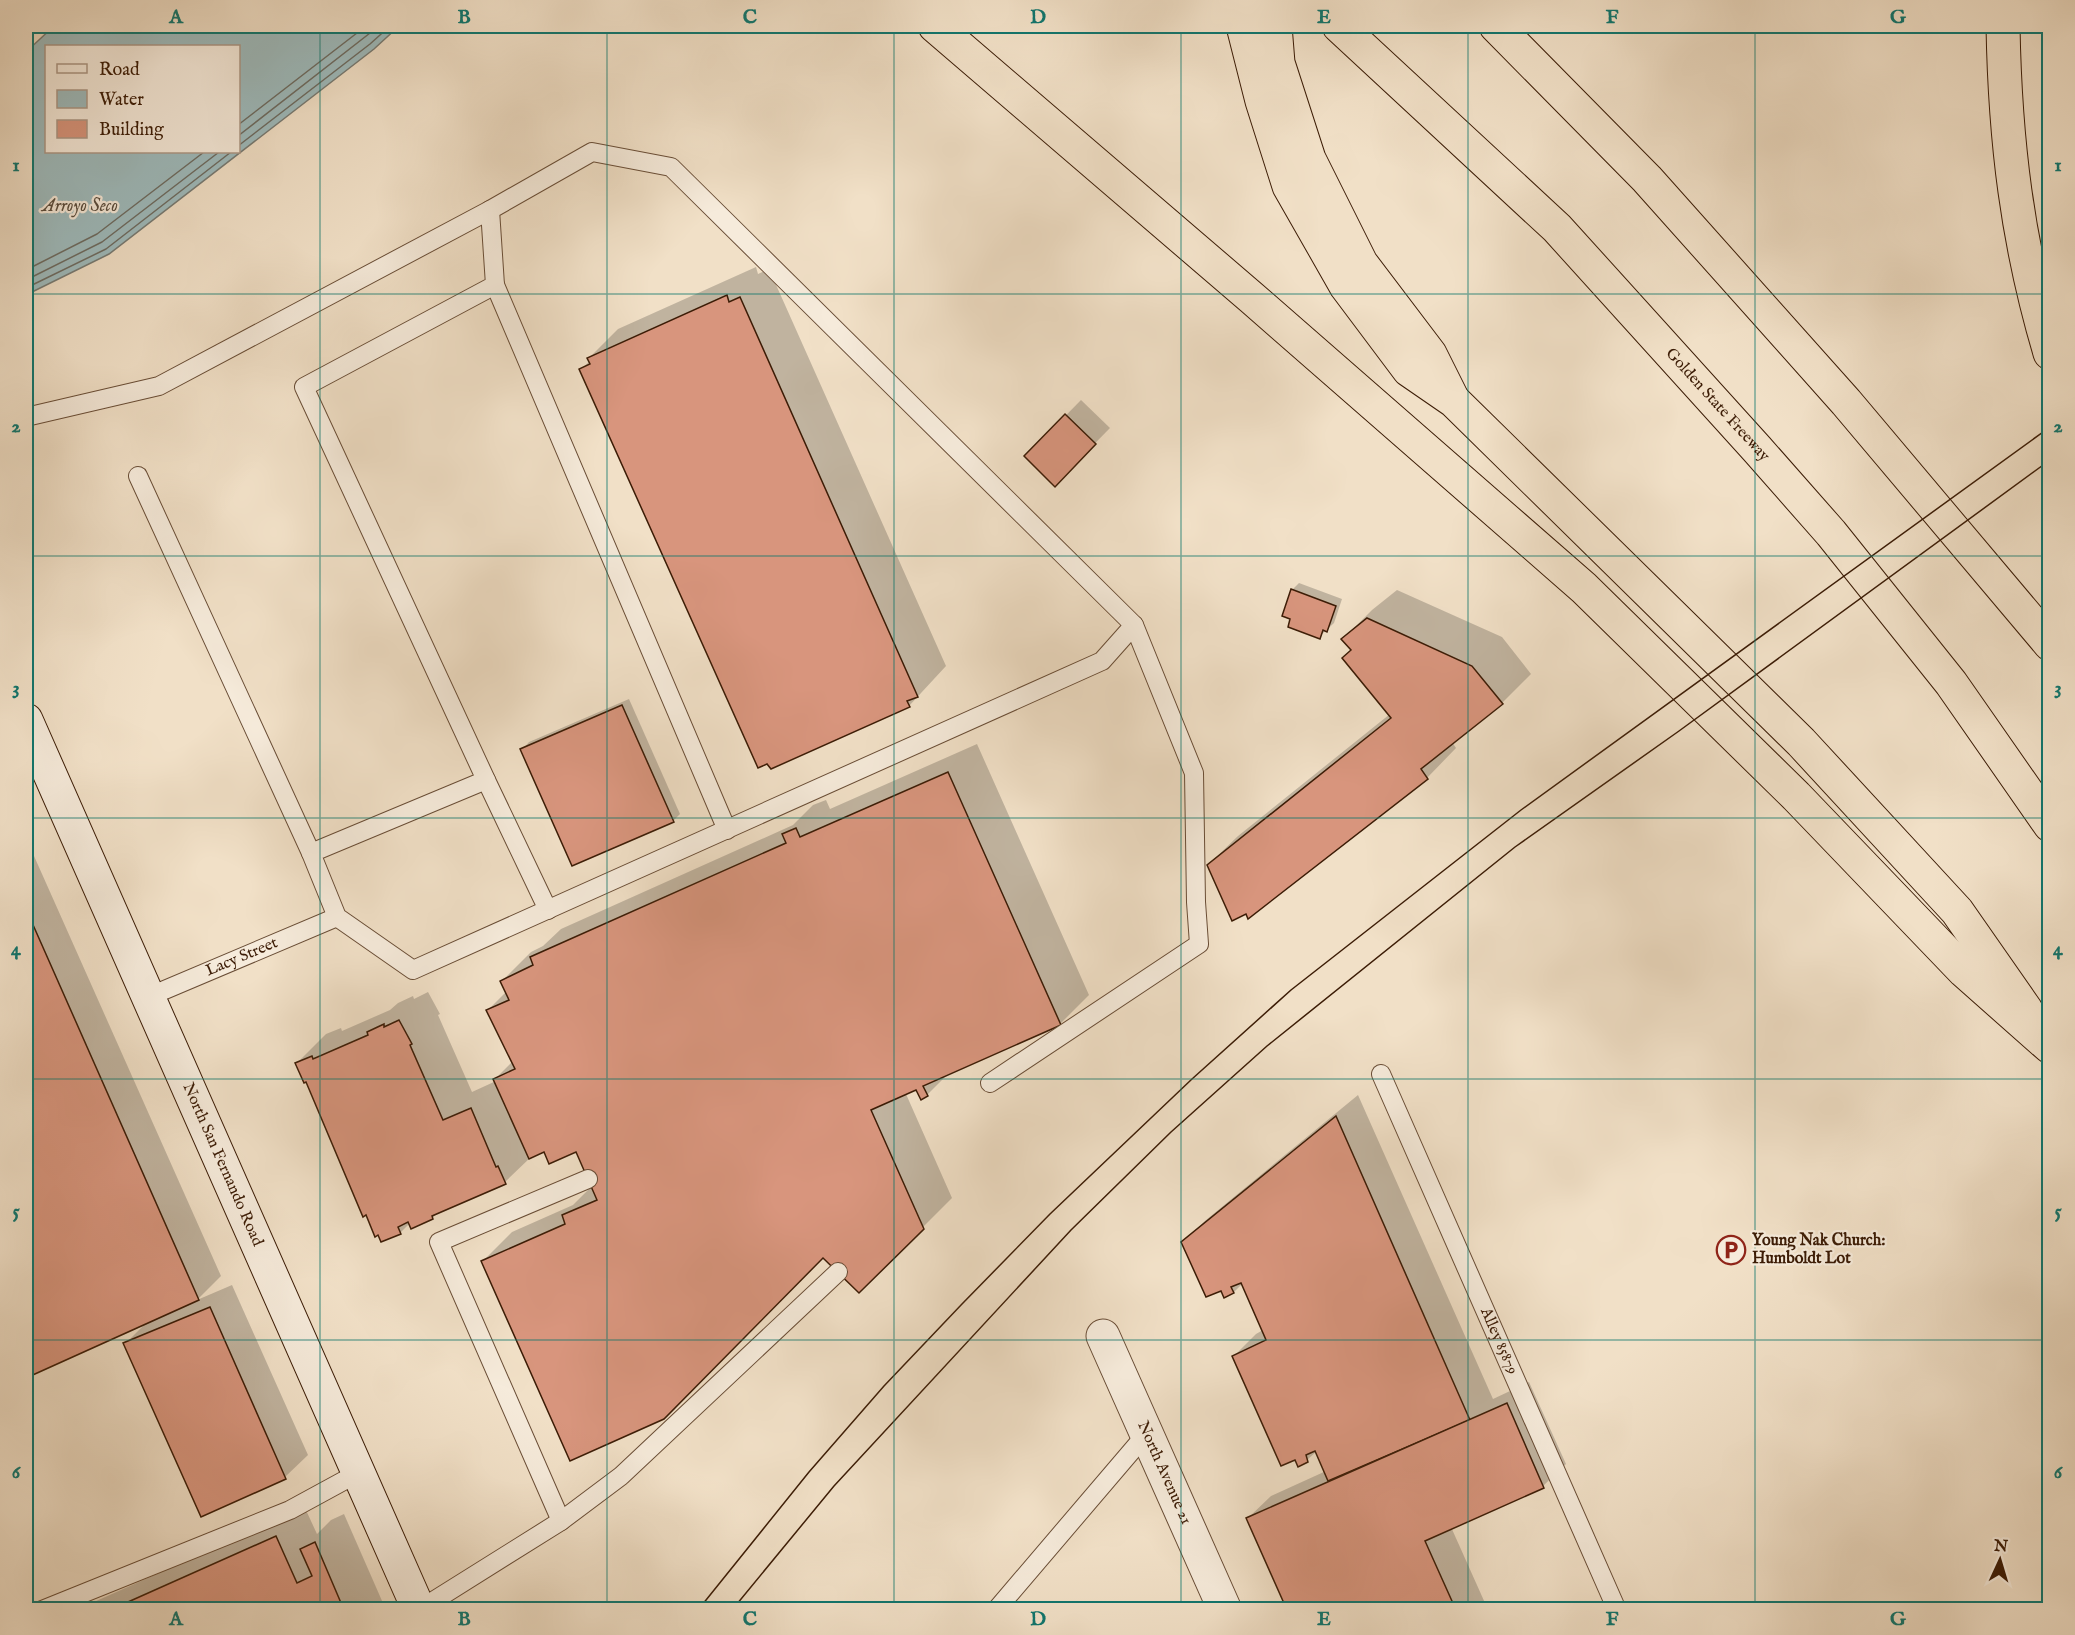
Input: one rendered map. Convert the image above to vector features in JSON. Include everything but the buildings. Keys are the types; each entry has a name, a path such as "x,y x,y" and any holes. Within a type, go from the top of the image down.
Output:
{"highway":[{"path":"1243,26 1262,101 1289,186 1346,286 1409,370 1454,401 1801,742 1957,911 2049,1045"},
{"path":"1275,26 1278,63 1309,159 1361,263 1430,354 1454,401"},
{"name":"Golden State Freeway","path":"1339,26 1557,228 1831,533 1951,683 2049,825"},
{"path":"1496,26 1647,179 1846,402 2049,644"},
{"path":"2003,26 2004,85 2010,166 2021,236 2049,353"},
{"path":"944,32 1584,588 1796,796 1964,971 2049,1045"}],"main road":[{"name":"North San Fernando Road","path":"26,720 419,1610"},
{"name":"North Avenue 21","path":"1103,1336 1225,1610"}],"lane":[{"path":"26,417 159,386 490,210 592,152 670,167 1134,625 1194,773 1199,944 990,1083"},
{"path":"490,210 495,285 727,830"},
{"path":"495,285 304,387 548,910"},
{"path":"138,476 337,917 413,970 1102,661 1134,625"},
{"path":"310,853 486,780"},
{"name":"Lacy Street","path":"148,997 337,917"},
{"name":"Alley 85879","path":"1381,1074 1617,1610"},
{"path":"561,1521 439,1242 588,1179"},
{"path":"419,1610 561,1521 621,1476 838,1272"},
{"path":"996,1610 1146,1433"},
{"path":"42,1610 290,1510 358,1473"}],"water":[{"name":"Arroyo Seco","path":"54,26 399,26 374,49 240,153 240,45 45,45 45,153 240,153 109,254 26,295 26,52"}],"tram line":[{"path":"698,1610 809,1472 884,1386 962,1304 1050,1214 1192,1079 1291,990 1521,810 2050,427"},
{"path":"732,1610 834,1486 1071,1230 1171,1132 1267,1046 1515,847 1679,731 2050,460"}],"place":[{"name":"Young Nak Church: Humboldt Lot","path":"1731,1250"}]}
